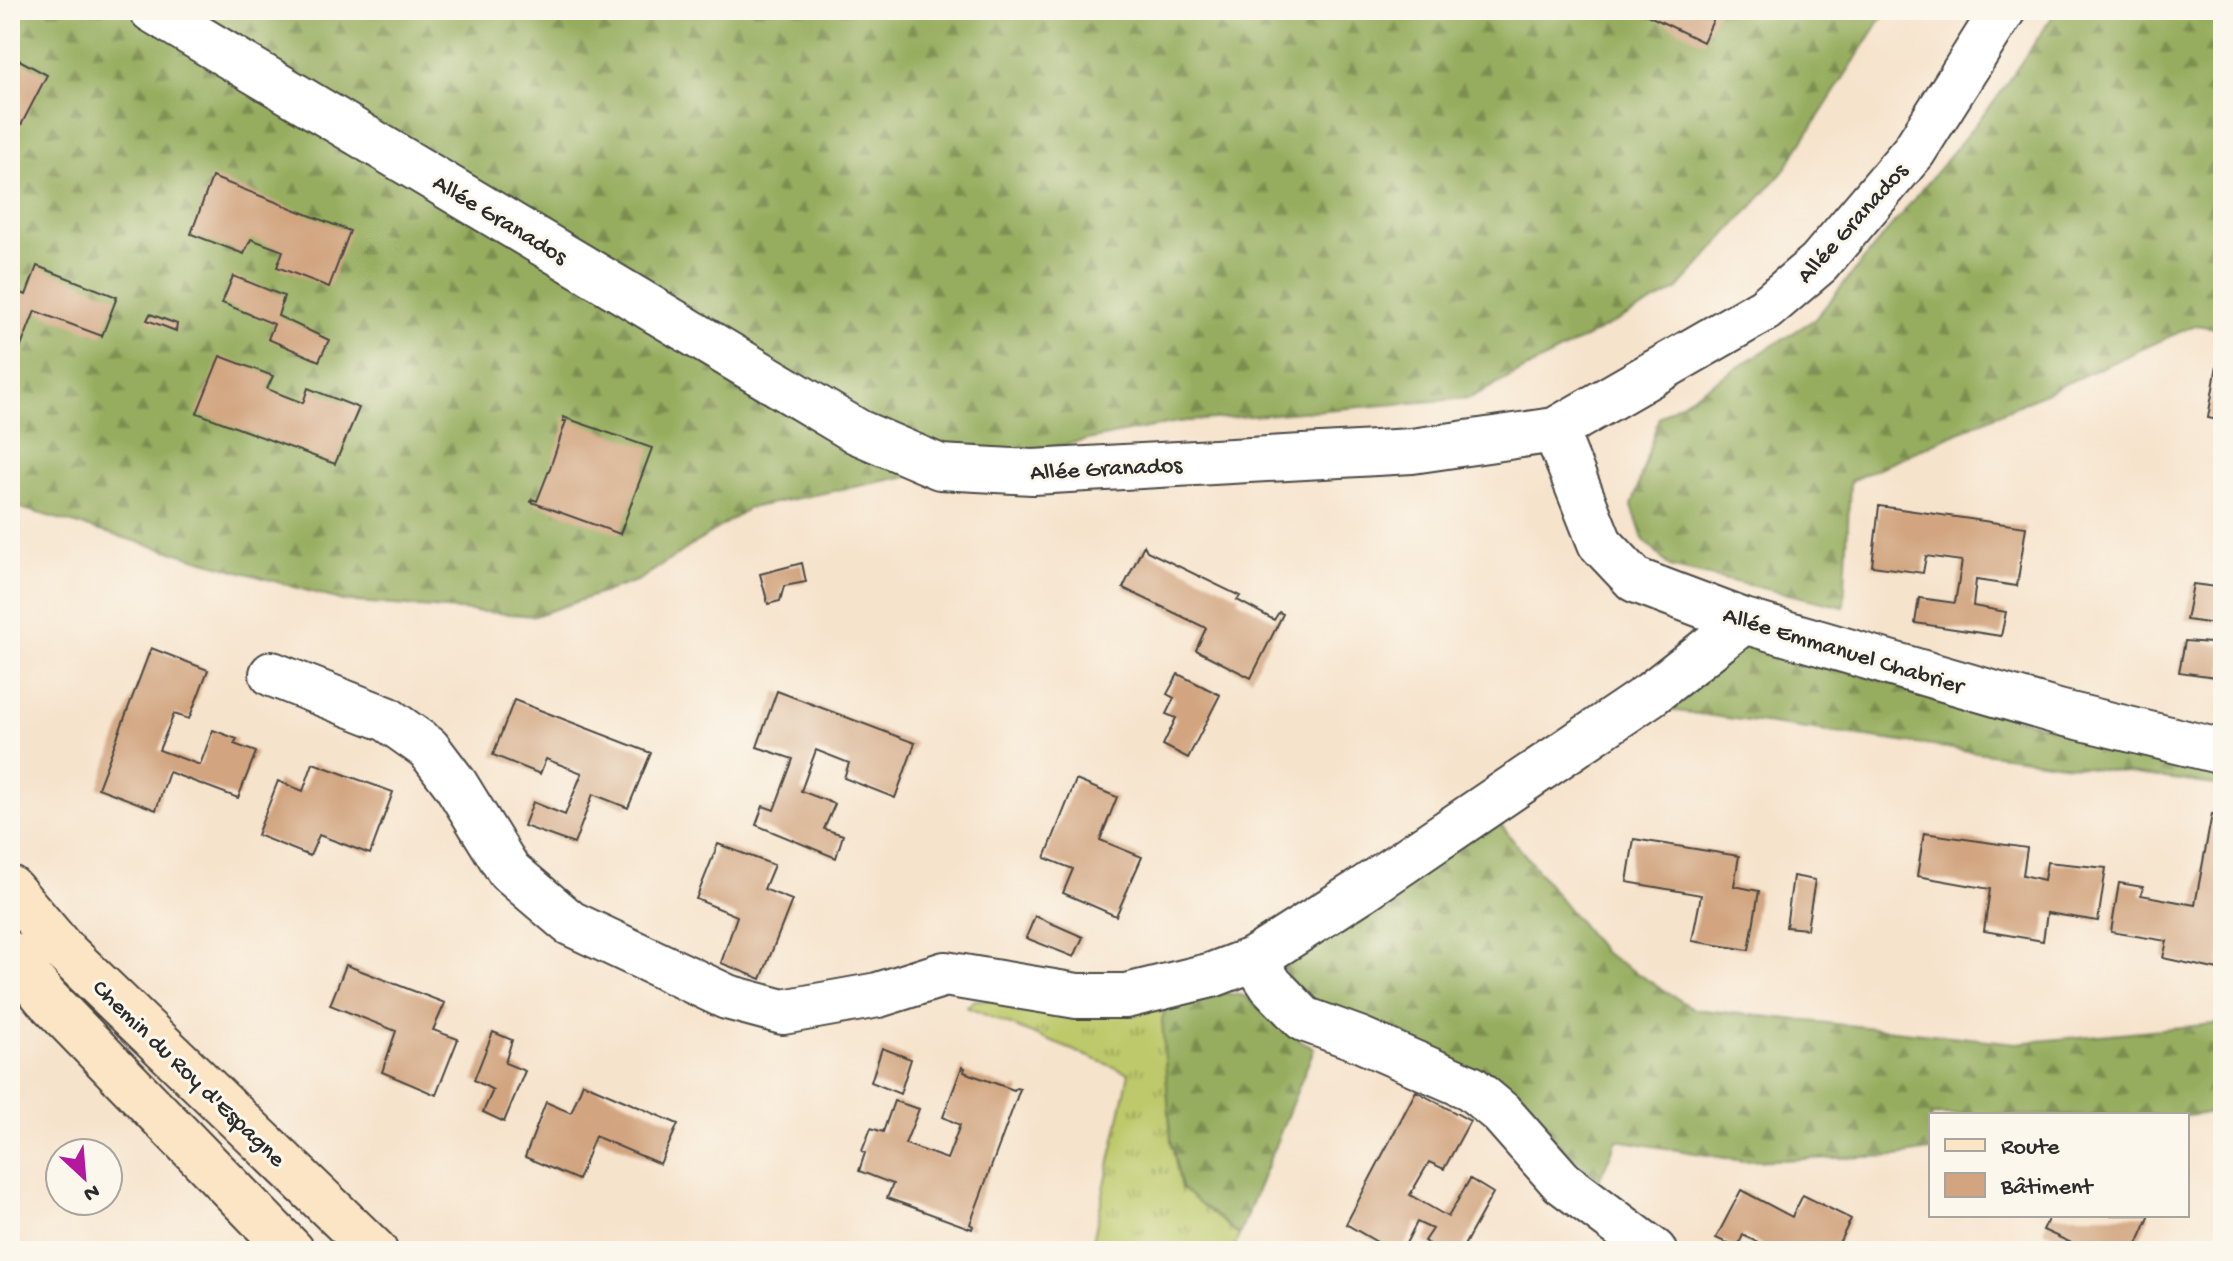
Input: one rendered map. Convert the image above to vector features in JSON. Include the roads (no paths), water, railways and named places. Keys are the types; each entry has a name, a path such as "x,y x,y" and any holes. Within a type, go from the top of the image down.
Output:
{"street":[{"name":"Allée Granados","path":"152,10 858,432 940,467 1033,472 1412,451 1555,430 1765,309 1819,263 1914,151 2003,10"},
{"name":"Allée Emmanuel Chabrier","path":"1555,430 1600,543 1635,580 1744,621 2058,712 2223,752"},
{"path":"272,674 387,719 428,748 456,785 509,871 570,923 727,997 783,1012 878,995 945,974 1077,996 1126,996 1212,975 1254,959 1375,882 1651,694 1744,621"},
{"name":"Chemin du Roy d'Espagne","path":"10,888 60,947 375,1251"},
{"name":"Chemin du Roy d'Espagne","path":"10,954 46,998 292,1251"},
{"path":"1254,959 1271,985 1304,1019 1359,1039 1471,1088 1501,1113 1562,1182 1654,1251"}]}
